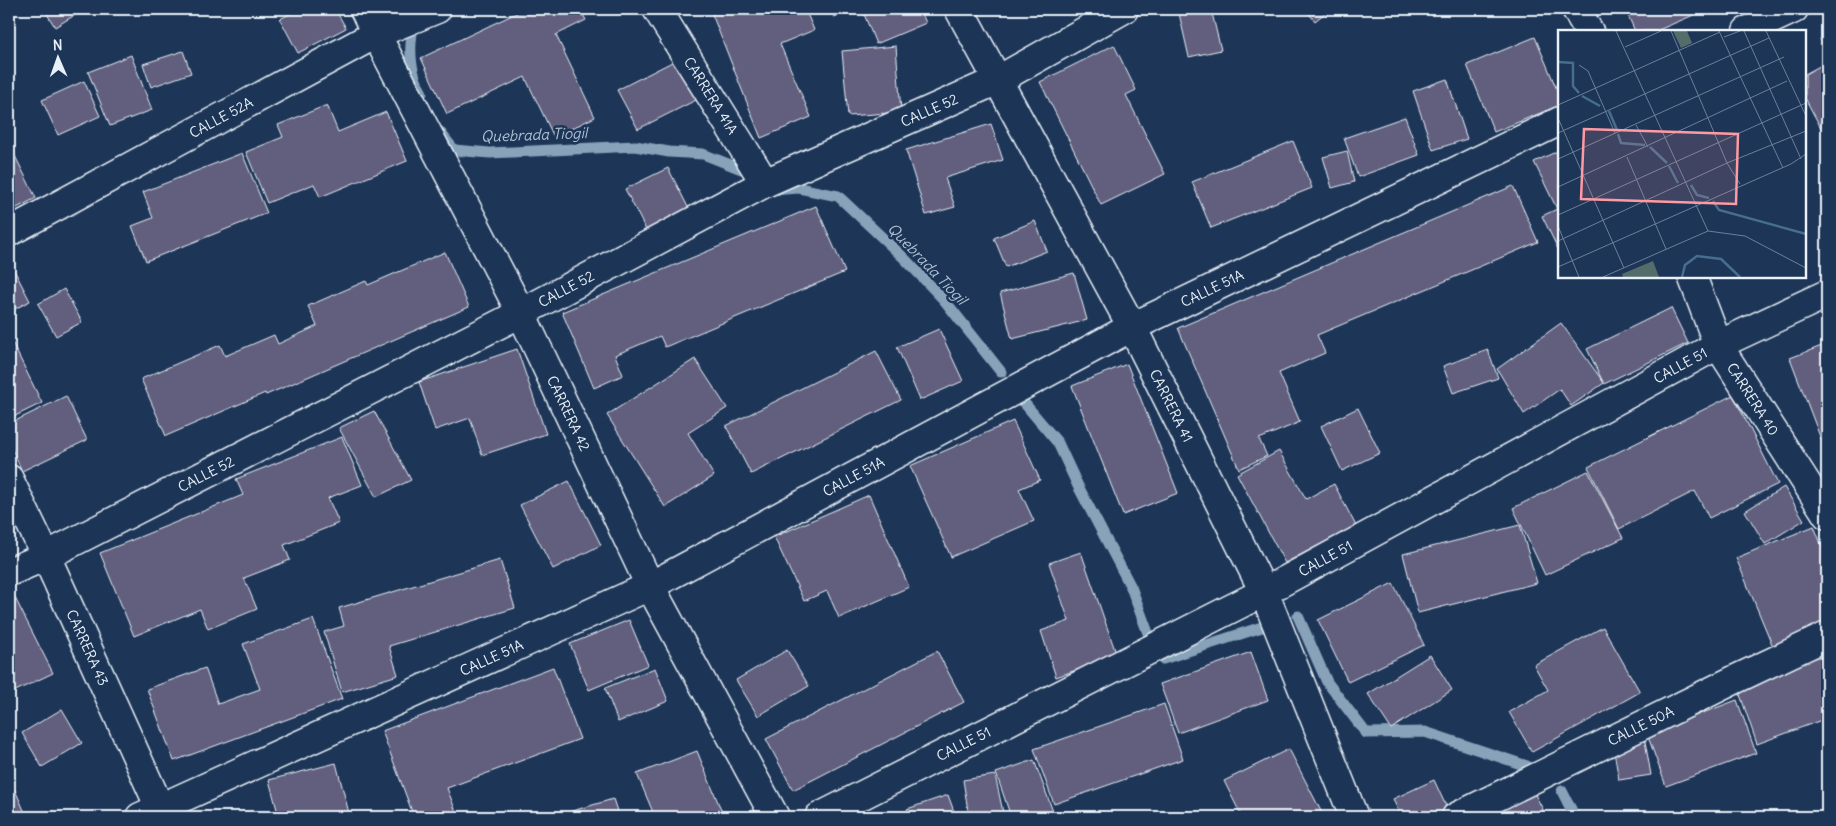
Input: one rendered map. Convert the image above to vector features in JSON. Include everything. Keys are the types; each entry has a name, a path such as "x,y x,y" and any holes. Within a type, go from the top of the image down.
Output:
{"street":[{"name":"CARRERA 42","path":"364,9 522,314 650,586 774,817"},
{"name":"CALLE 52A","path":"9,232 376,34 437,9"},
{"name":"CARRERA 41A","path":"657,9 765,183"},
{"name":"CARRERA 41","path":"959,9 1132,327 1264,592 1354,817"},
{"name":"CALLE 52","path":"9,572 46,556 522,314 765,183 998,80 1124,9"},
{"path":"1576,9 1588,30"},
{"path":"1749,30 1794,9"},
{"name":"CALLE 51A","path":"155,814 650,586 1132,327 1558,122"},
{"name":"CARRERA 40","path":"1693,278 1718,345 1827,515"},
{"name":"CALLE 51","path":"819,817 1264,592 1718,345 1827,294"},
{"name":"CARRERA 43","path":"9,479 46,556 155,814"},
{"name":"CALLE 50A","path":"1456,817 1727,683 1827,636"}],"building":[{"path":"44,9 85,9 55,27"},
{"path":"299,9 335,9 346,28 298,53 280,19"},
{"path":"525,9 580,9 586,20 556,35 595,117 554,137 525,77 447,114 421,58"},
{"path":"710,9 805,9 814,30 780,44 811,117 761,138"},
{"path":"831,9 855,9 834,17"},
{"path":"862,9 920,9 926,23 876,44"},
{"path":"1178,9 1211,9 1221,50 1189,57"},
{"path":"1305,9 1330,9 1315,21"},
{"path":"1478,9 1503,9 1479,14"},
{"path":"1625,9 1693,9 1696,14 1658,30 1635,30"},
{"path":"1827,36 1827,52 1820,39"},
{"path":"1535,37 1558,92 1558,106 1494,132 1467,65"},
{"path":"1114,45 1136,90 1126,95 1165,174 1101,205 1040,82"},
{"path":"896,46 901,112 848,116 842,51"},
{"path":"183,51 191,73 151,87 143,64"},
{"path":"131,55 152,110 110,126 88,72"},
{"path":"678,59 698,99 638,129 617,90"},
{"path":"1827,62 1827,128 1822,130 1806,100 1806,73"},
{"path":"1447,79 1467,139 1433,150 1413,91"},
{"path":"84,81 100,116 58,135 42,100"},
{"path":"327,105 338,132 386,112 407,161 320,197 314,184 267,203 246,152 283,137 278,125"},
{"path":"1405,117 1419,155 1358,177 1344,138"},
{"path":"991,124 1003,160 945,178 955,207 926,215 906,150"},
{"path":"1293,141 1312,188 1211,228 1192,182"},
{"path":"9,144 36,198 9,212"},
{"path":"1347,151 1354,182 1332,188 1323,157"},
{"path":"1558,151 1558,249 1542,216 1557,209 1534,162"},
{"path":"242,153 267,213 146,261 132,226 153,218 143,192"},
{"path":"668,168 690,211 647,232 625,189"},
{"path":"1513,186 1538,242 1317,335 1325,353 1279,373 1300,422 1259,439 1267,456 1239,469 1178,328"},
{"path":"816,206 845,272 665,347 660,336 615,355 623,375 594,388 562,312"},
{"path":"1035,221 1047,251 1006,267 994,238"},
{"path":"445,252 469,307 166,436 141,379 220,345 225,356 274,335 278,344 317,326 308,306 366,281 368,285"},
{"path":"12,266 30,301 9,312 9,268"},
{"path":"1074,273 1087,320 1012,339 1000,293"},
{"path":"64,289 82,322 56,336 38,304"},
{"path":"1671,308 1688,343 1604,384 1587,349"},
{"path":"1561,323 1604,383 1571,406 1560,389 1524,414 1497,369"},
{"path":"939,329 963,381 920,400 897,347"},
{"path":"9,336 42,403 9,419"},
{"path":"1827,344 1827,455 1790,358"},
{"path":"517,349 546,434 482,455 470,418 435,430 419,382"},
{"path":"1488,350 1498,378 1453,393 1443,366"},
{"path":"876,351 901,400 751,474 726,426"},
{"path":"695,359 727,408 688,433 714,476 665,507 607,415"},
{"path":"1127,364 1178,493 1123,515 1072,386"},
{"path":"1733,395 1778,484 1709,518 1695,491 1619,529 1588,467"},
{"path":"66,396 87,440 22,471 9,443 9,424"},
{"path":"1358,408 1380,453 1342,471 1321,426"},
{"path":"374,411 411,480 376,497 339,428"},
{"path":"1013,421 1040,480 1019,489 1034,521 951,557 910,466"},
{"path":"342,437 362,485 328,498 339,523 284,545 290,560 244,578 257,609 208,629 200,609 134,636 100,553 243,495 236,479"},
{"path":"1279,451 1306,499 1334,484 1356,526 1285,563 1237,474"},
{"path":"1588,471 1623,538 1545,575 1513,508"},
{"path":"569,481 601,545 553,569 520,505"},
{"path":"1784,487 1804,520 1765,544 1745,511"},
{"path":"869,495 909,587 839,618 827,591 804,601 774,537"},
{"path":"1520,525 1537,583 1418,613 1403,554"},
{"path":"1814,526 1827,559 1827,628 1774,649 1736,558"},
{"path":"1081,552 1117,656 1056,677 1041,631 1069,621 1049,563"},
{"path":"500,560 515,608 389,646 398,675 342,692 324,632 344,626 339,608"},
{"path":"1393,583 1424,645 1348,682 1318,620"},
{"path":"13,594 53,673 9,694 9,596"},
{"path":"313,619 342,699 174,761 147,689 205,668 218,704 260,689 243,644"},
{"path":"629,620 648,665 589,690 570,644"},
{"path":"1603,627 1640,692 1532,752 1509,712 1548,690 1534,665"},
{"path":"787,650 809,686 758,716 736,680"},
{"path":"937,651 964,702 793,790 766,739"},
{"path":"1251,652 1268,700 1178,733 1160,684"},
{"path":"1827,654 1827,718 1757,744 1737,686"},
{"path":"1430,655 1452,690 1391,729 1368,694"},
{"path":"553,667 580,739 447,788 458,817 414,817 382,731"},
{"path":"655,668 668,701 618,722 605,688"},
{"path":"1737,700 1756,753 1666,786 1647,734"},
{"path":"1164,704 1183,759 1054,804 1034,749"},
{"path":"62,709 82,743 42,767 22,733"},
{"path":"1645,741 1651,775 1619,780 1613,746"},
{"path":"1289,749 1324,817 1237,817 1241,815 1224,781"},
{"path":"697,751 724,817 655,817 637,774"},
{"path":"1034,760 1055,817 1011,817 996,773"},
{"path":"336,763 350,817 279,817 269,780"},
{"path":"995,775 1004,817 969,817 963,780"},
{"path":"1434,780 1451,817 1401,817 1393,799"},
{"path":"1531,787 1547,817 1471,817"},
{"path":"15,790 27,817 9,817 9,793"},
{"path":"948,795 956,817 910,817 907,809"},
{"path":"613,799 619,817 552,817"}],"waterway":[{"name":"Quebrada Tiogil","path":"412,33 412,64 415,78 422,93"},
{"name":"Quebrada Tiogil","path":"439,131 454,150 490,153 635,146 669,152 703,154 741,169"},
{"name":"Quebrada Tiogil","path":"771,190 799,188 838,196 904,258 945,301 1001,372"},
{"name":"Quebrada Tiogil","path":"1020,398 1058,443 1078,486 1131,587 1148,633"},
{"name":"Quebrada Tiogil","path":"1298,616 1327,682 1366,733 1425,732 1527,766"},
{"name":"Quebrada Tiogil","path":"1163,659 1262,627"},
{"name":"Quebrada Tiogil","path":"1562,791 1575,817"}]}
